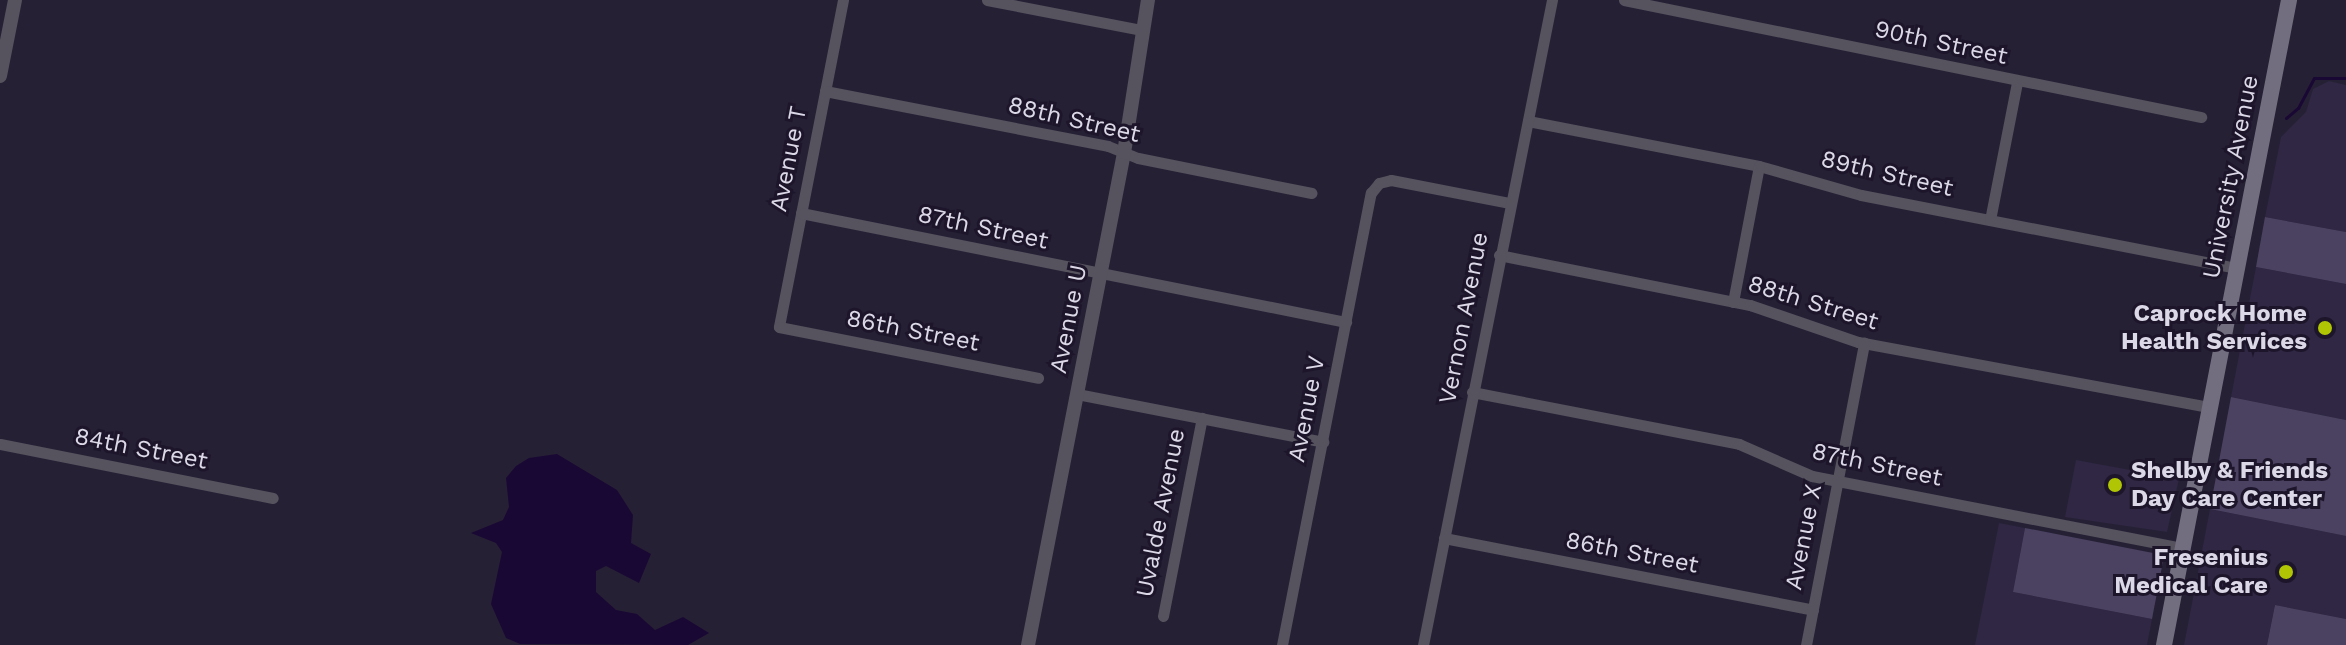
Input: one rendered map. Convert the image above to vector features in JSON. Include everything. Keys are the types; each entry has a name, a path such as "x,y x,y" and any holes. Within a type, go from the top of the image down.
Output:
{"main road":[{"name":"University Avenue","path":"2164,645 2289,0"}],"street":[{"path":"0,76 15,0"},
{"name":"Avenue T","path":"779,327 843,0"},
{"path":"987,0 1142,30"},
{"name":"Avenue U","path":"1028,645 1124,153 1148,0"},
{"name":"Vernon Avenue","path":"1423,645 1552,0"},
{"name":"90th Street","path":"1624,0 1674,5 2017,82 2201,117"},
{"path":"1990,220 2017,82"},
{"name":"88th Street","path":"825,91 1312,193"},
{"name":"89th Street","path":"1528,121 1759,166 1861,195 2237,268"},
{"path":"1733,302 1759,166"},
{"name":"Avenue V","path":"1282,645 1371,193 1379,183 1391,180 1509,203"},
{"name":"87th Street","path":"801,213 1346,322"},
{"name":"88th Street","path":"1499,255 1733,302 1864,343 2210,407"},
{"name":"86th Street","path":"779,327 1038,378"},
{"name":"Avenue X","path":"1806,645 1864,343"},
{"name":"87th Street","path":"1472,392 1739,444 1790,469 1838,481 2183,548"},
{"path":"1077,394 1323,442"},
{"name":"Uvalde Avenue","path":"1163,616 1202,418"},
{"name":"84th Street","path":"0,444 273,498"},
{"name":"86th Street","path":"1444,538 1813,610"}],"shaded area":[{"path":"2329,81 2346,85 2346,232 2265,217 2281,137 2306,112 2313,89"},
{"path":"2265,217 2346,232 2346,284 2256,267"},
{"path":"2256,267 2346,284 2346,420 2231,397"},
{"path":"2231,397 2346,420 2346,536 2210,509"},
{"path":"557,454 617,490 633,515 631,543 651,554 639,583 606,566 596,571 596,592 616,610 637,614 655,630 683,617 709,633 688,645 520,644 506,638 491,604 502,552 496,543 471,533 503,520 509,507 506,478 516,466 529,458"},
{"path":"2076,460 2179,479 2167,532 2065,517"},
{"path":"2210,509 2346,536 2346,619 2275,605 2267,645 2184,645"},
{"path":"1999,523 2025,528 2013,592 2152,619 2147,645 1975,645"},
{"path":"2025,528 2158,554 2163,561 2152,619 2013,592"},
{"path":"2275,605 2346,619 2346,645 2267,645"}],"waterway":[{"path":"2286,118 2298,108 2314,78 2346,78"}],"place":[{"name":"Caprock Home Health Services","path":"2325,328"},
{"name":"Shelby & Friends Day Care Center","path":"2115,485"},
{"name":"Fresenius Medical Care","path":"2286,572"}]}
